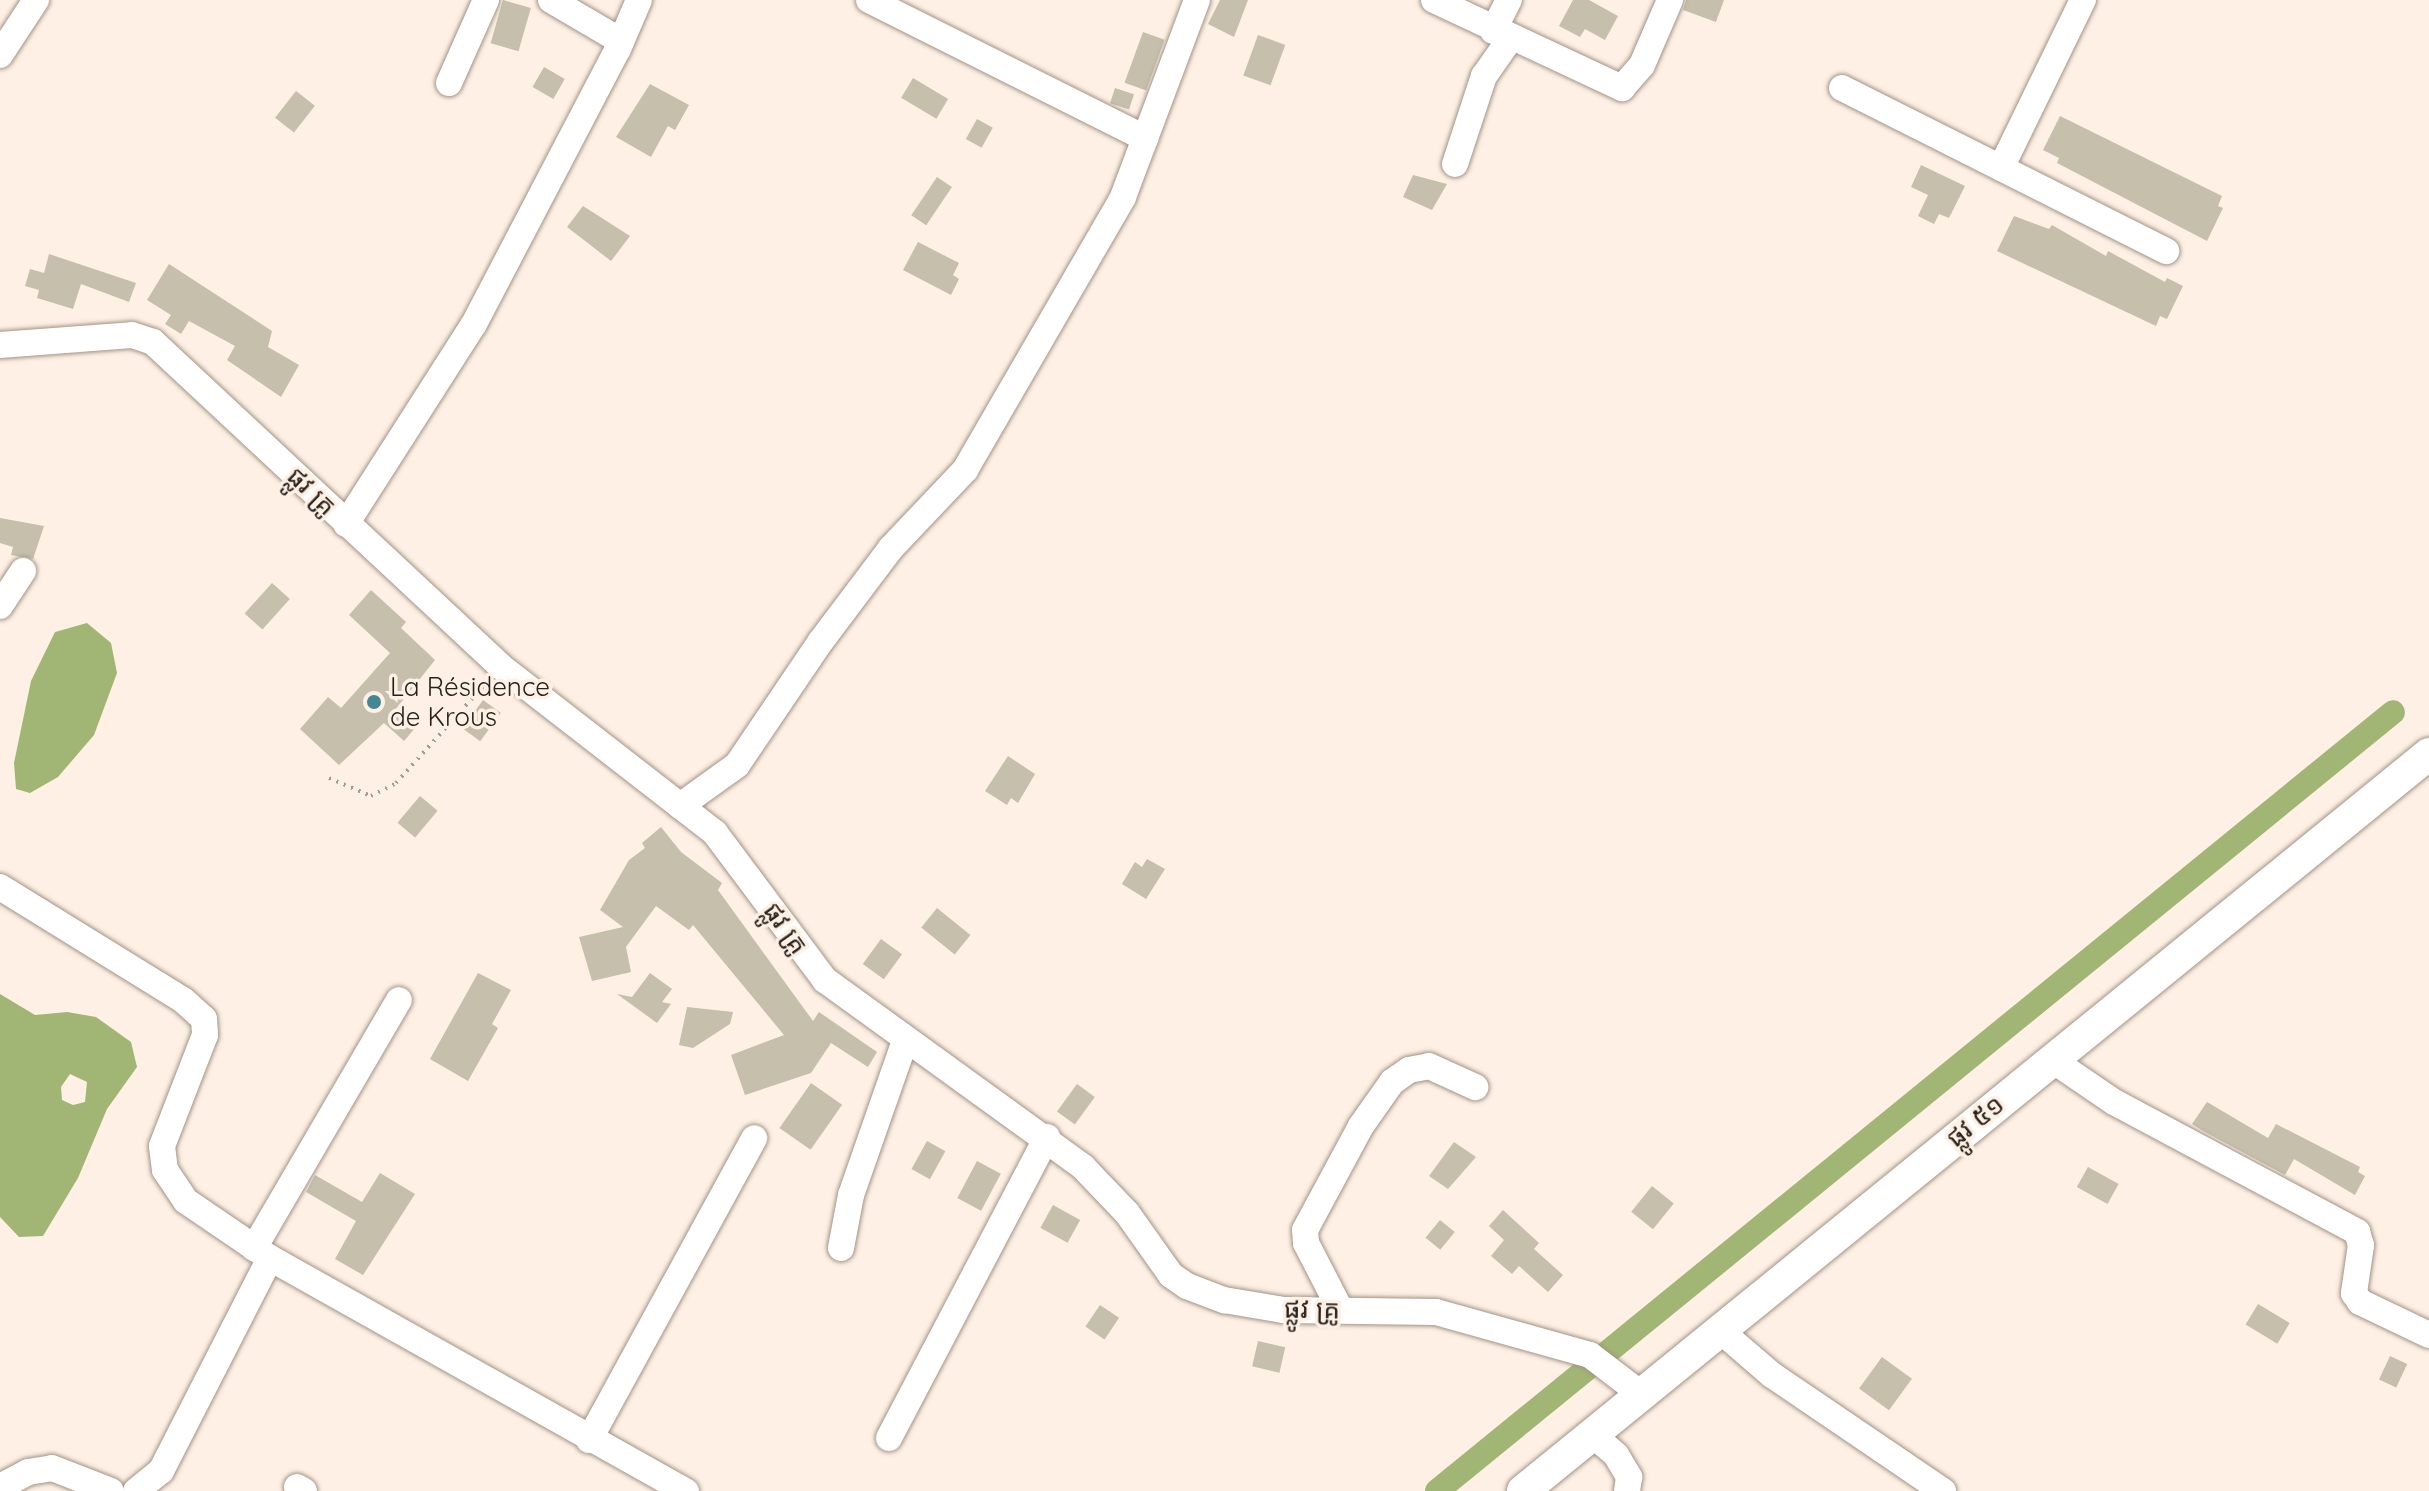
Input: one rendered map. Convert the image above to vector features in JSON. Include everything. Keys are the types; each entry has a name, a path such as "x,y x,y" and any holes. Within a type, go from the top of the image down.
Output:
{"main road":[{"name":"ផ្លូវ ៥១","path":"1523,1491 1592,1434 1634,1387 1722,1332 2051,1059 2429,754"}],"street":[{"path":"0,55 36,0"},
{"path":"449,83 486,0"},
{"path":"551,0 621,41"},
{"path":"346,524 474,324 621,41 639,0"},
{"path":"869,0 1145,138"},
{"path":"680,806 737,765 821,641 891,548 965,470 1123,197 1197,0"},
{"path":"1434,0 1502,35 1622,88 1642,65 1670,0"},
{"path":"1455,164 1484,76 1502,35 1509,0"},
{"path":"2001,168 2083,0"},
{"path":"1842,88 2166,251"},
{"name":"ផ្លូវ គ្រូ","path":"0,345 132,335 153,342 500,666 729,847 825,980 905,1041 1047,1137 1107,1190 1164,1267 1187,1286 1250,1305 1436,1312 1590,1355 1634,1387"},
{"path":"0,606 23,571"},
{"path":"0,887 183,1000 204,1019 205,1035 167,1126 165,1170 186,1201 262,1253 589,1440 686,1491"},
{"path":"136,1491 161,1471 262,1253 399,1000"},
{"path":"841,1248 851,1195 905,1041"},
{"path":"2051,1059 2114,1102 2357,1232 2361,1245 2354,1293 2360,1302 2429,1335"},
{"path":"1340,1309 1306,1243 1305,1230 1361,1126 1392,1082 1409,1070 1429,1066 1475,1087"},
{"path":"889,1438 1047,1137"},
{"path":"589,1440 754,1138"},
{"path":"1722,1332 1772,1375 1943,1491"},
{"path":"1592,1434 1616,1455 1629,1477 1627,1491"},
{"path":"0,1487 28,1472 52,1468 111,1491"}],"path":[{"path":"329,778 371,796 396,783 500,666"}],"shaded area":[{"path":"87,623 111,643 117,673 94,735 58,777 30,793 16,789 14,763 31,681 55,632"},
{"path":"0,994 35,1015 67,1012 96,1017 131,1042 137,1067 107,1109 78,1178 43,1236 19,1237 0,1217","holes":["70,1074 87,1082 85,1102 73,1105 62,1100 61,1087"]}],"building":[{"path":"503,0 531,8 518,51 491,43"},
{"path":"1220,0 1248,0 1234,37 1208,24"},
{"path":"1573,0 1589,0 1618,16 1605,40 1585,29 1580,37 1559,26"},
{"path":"1686,0 1724,0 1716,22 1683,10"},
{"path":"1143,32 1165,40 1146,91 1125,83"},
{"path":"1258,35 1285,45 1271,85 1243,75"},
{"path":"544,67 565,79 553,99 532,87"},
{"path":"913,78 948,99 936,119 901,98"},
{"path":"650,84 689,105 675,130 668,126 651,157 616,137"},
{"path":"1115,88 1134,94 1129,109 1110,103"},
{"path":"296,91 315,106 294,133 275,118"},
{"path":"2060,116 2222,196 2218,206 2223,208 2207,241 2057,163 2059,158 2043,150"},
{"path":"977,119 993,128 982,148 966,139"},
{"path":"1921,165 1965,186 1949,218 1939,214 1934,224 1918,216 1928,195 1911,187"},
{"path":"1413,175 1447,184 1432,210 1403,197"},
{"path":"937,177 952,187 926,225 911,215"},
{"path":"583,206 630,236 611,261 567,227"},
{"path":"2014,216 2049,229 2052,225 2106,256 2108,251 2165,282 2167,278 2183,286 2167,319 2160,316 2156,326 1997,251"},
{"path":"918,242 959,263 953,275 959,279 951,295 903,270"},
{"path":"49,254 136,283 129,302 81,284 73,309 37,298 39,290 25,286 30,269 44,273"},
{"path":"169,264 272,331 268,347 299,365 281,397 227,360 235,346 189,321 181,334 165,324 171,315 147,300"},
{"path":"0,518 44,526 33,559 11,555 13,547 0,543"},
{"path":"272,583 290,599 262,630 245,613"},
{"path":"371,590 406,622 401,628 435,660 395,710 415,728 404,741 384,723 339,765 300,729 328,697 341,708 390,653 349,615"},
{"path":"483,700 501,713 480,741 462,728"},
{"path":"1008,756 1035,774 1018,803 1011,798 1007,805 985,791"},
{"path":"420,796 438,811 415,838 398,823"},
{"path":"661,827 681,852 722,883 718,890 813,1021 819,1012 877,1052 868,1067 831,1043 811,1073 745,1095 731,1055 784,1035 693,925 689,930 656,906 626,947 631,972 592,981 579,937 623,927 600,910 629,860 645,848 642,843"},
{"path":"1147,859 1165,869 1146,899 1122,884 1135,862 1142,867"},
{"path":"937,908 970,935 955,954 921,927"},
{"path":"881,939 902,954 884,979 863,964"},
{"path":"478,973 511,990 492,1024 498,1028 468,1081 430,1059"},
{"path":"650,973 672,989 662,1002 671,1004 657,1023 617,994 632,997"},
{"path":"687,1007 733,1012 730,1024 693,1048 679,1045"},
{"path":"811,1083 842,1105 811,1150 779,1128"},
{"path":"1077,1084 1095,1097 1075,1124 1057,1112"},
{"path":"2207,1102 2268,1138 2276,1124 2360,1167 2358,1172 2365,1176 2355,1195 2294,1159 2285,1175 2203,1131 2192,1124"},
{"path":"927,1141 945,1151 930,1179 911,1169"},
{"path":"1454,1142 1476,1157 1448,1189 1429,1176"},
{"path":"977,1161 1001,1174 981,1211 957,1198"},
{"path":"2088,1167 2119,1184 2107,1204 2077,1187"},
{"path":"380,1173 415,1194 363,1275 335,1259 356,1221 306,1192 315,1175 362,1202"},
{"path":"1652,1186 1674,1204 1653,1229 1631,1212"},
{"path":"1053,1205 1080,1220 1068,1243 1040,1228"},
{"path":"1503,1210 1539,1243 1534,1249 1563,1275 1548,1292 1519,1266 1512,1274 1491,1256 1504,1240 1489,1226"},
{"path":"1440,1220 1455,1232 1440,1250 1426,1238"},
{"path":"2258,1304 2290,1323 2277,1344 2246,1325"},
{"path":"1100,1305 1119,1318 1105,1339 1085,1327"},
{"path":"1258,1341 1285,1347 1279,1373 1252,1366"},
{"path":"2390,1356 2407,1364 2396,1388 2379,1380"},
{"path":"1882,1357 1912,1379 1889,1410 1859,1389"}],"waterway":[{"path":"1437,1491 2393,712"}],"place":[{"name":"La Résidence de Krous","path":"374,702"}]}
